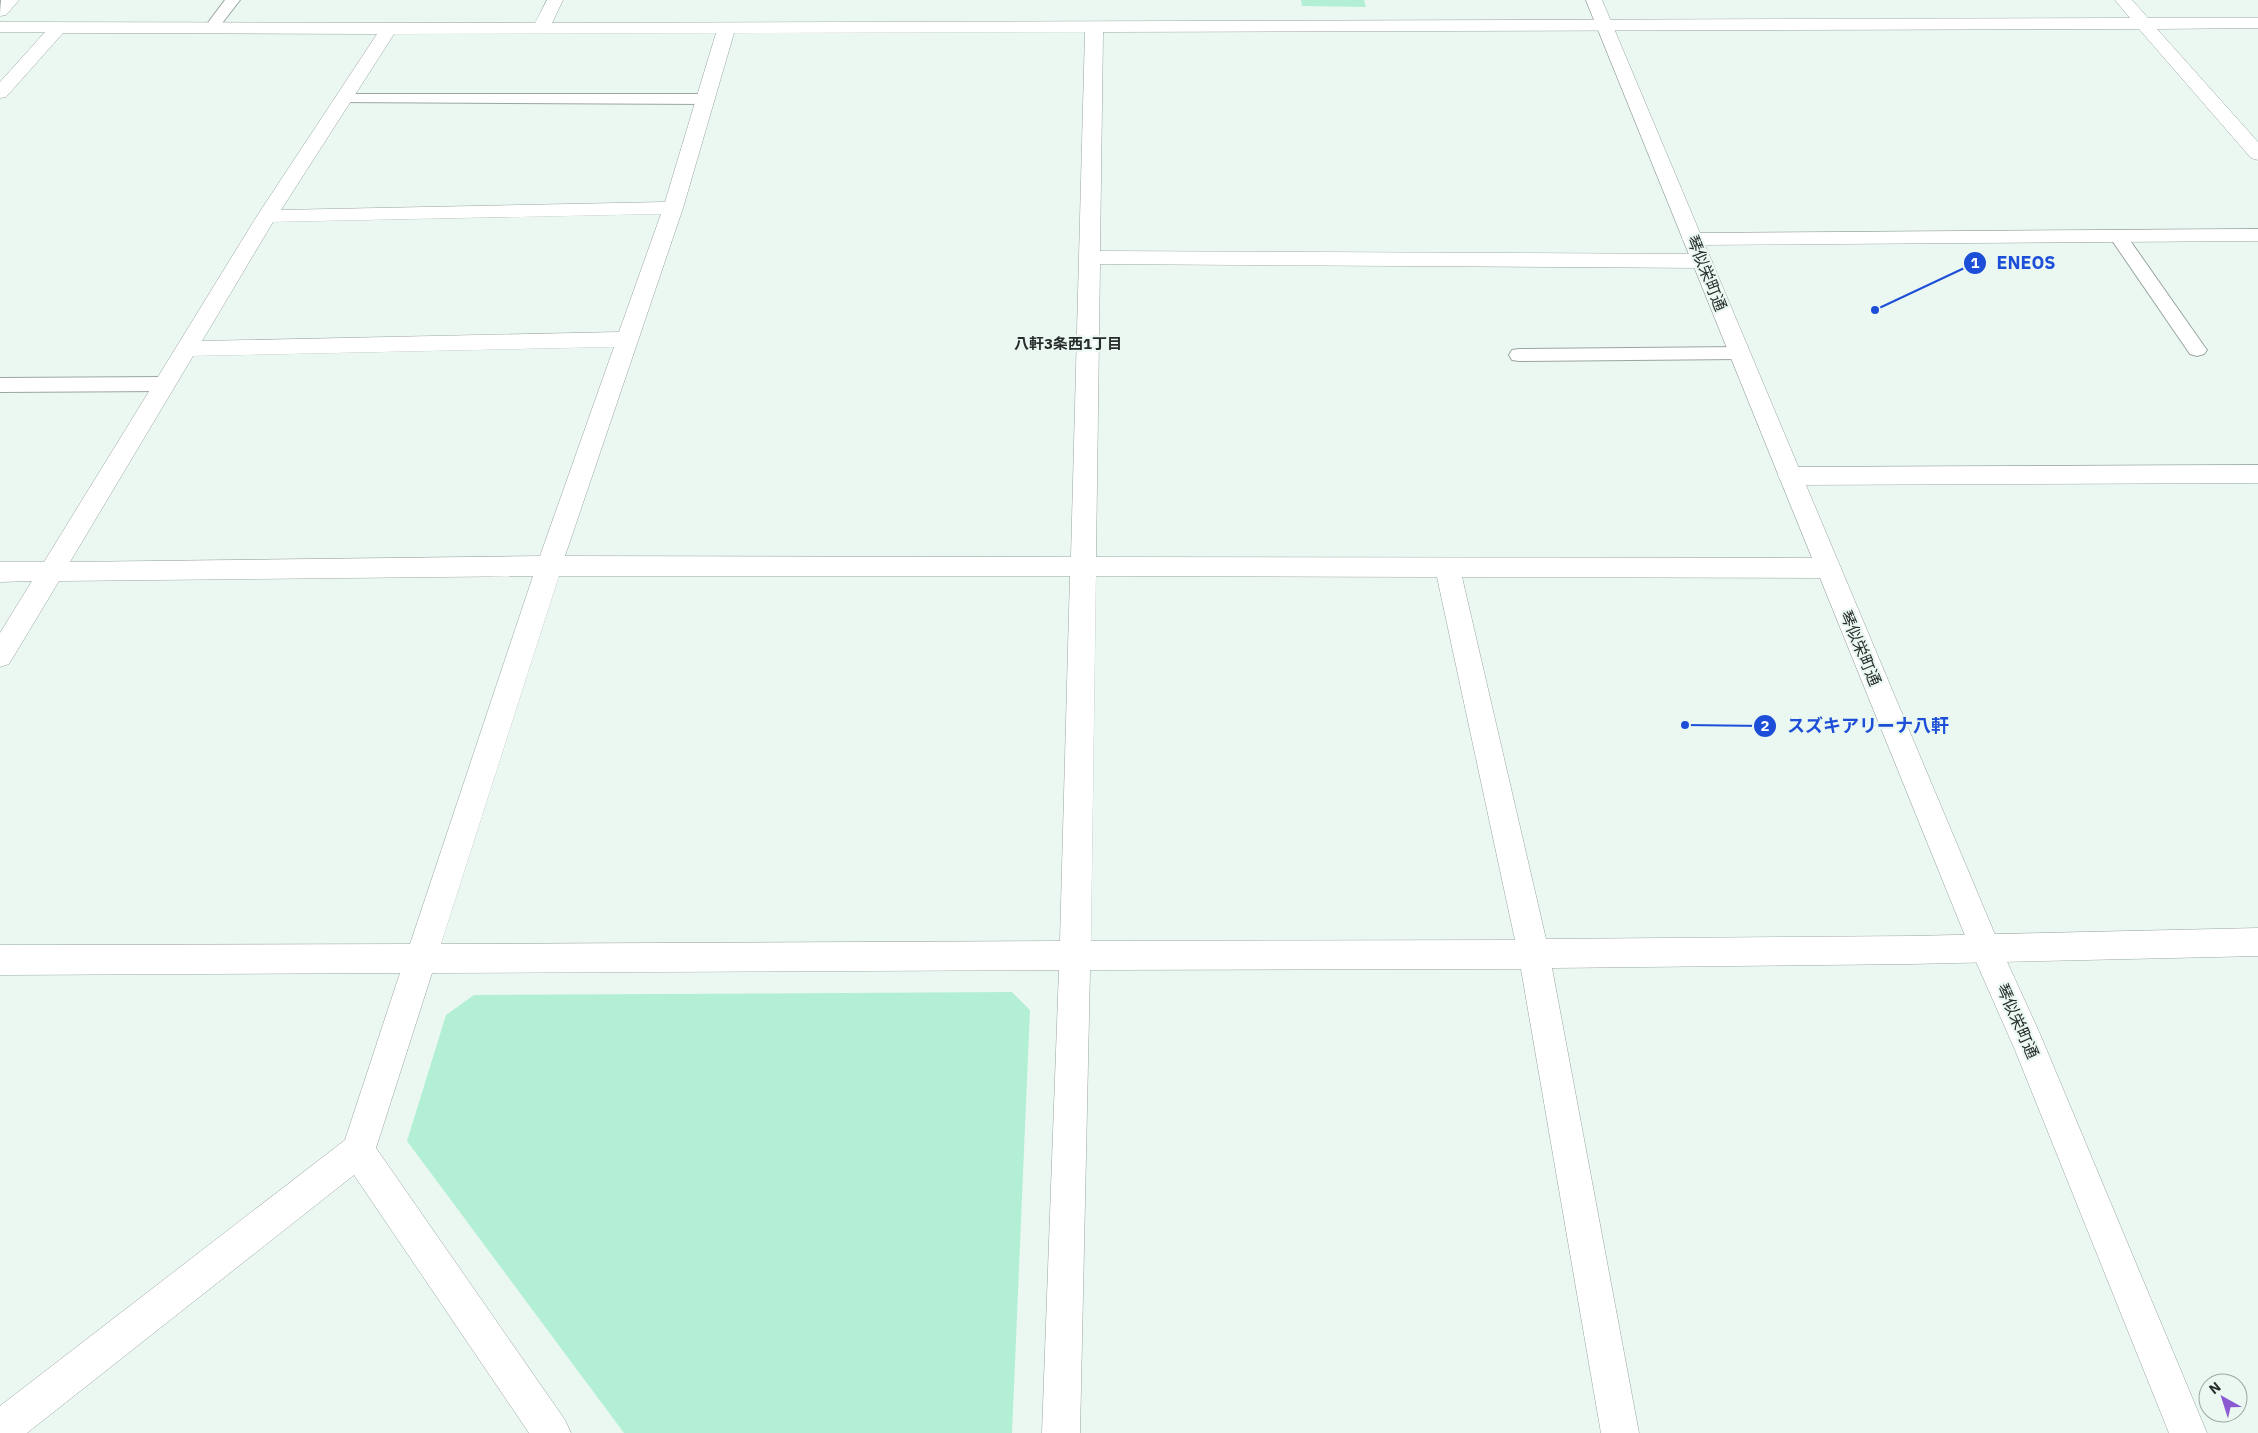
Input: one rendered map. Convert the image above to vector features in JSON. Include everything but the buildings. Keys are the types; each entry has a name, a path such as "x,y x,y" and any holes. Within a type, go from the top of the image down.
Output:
{"street":[{"path":"0,12 11,0"},
{"path":"541,28 555,0"},
{"name":"琴似栄町通","path":"1594,0 1985,948 2033,1054 2188,1433"},
{"path":"2123,0 2258,154"},
{"path":"0,27 389,29 2258,23"},
{"path":"1061,1433 1075,955 1094,26"},
{"path":"0,93 59,27"},
{"path":"0,1430 358,1151 550,566 673,208 727,27"},
{"path":"0,656 267,216 389,29"},
{"path":"267,216 673,208"},
{"path":"1090,258 1697,250 2118,236 2258,235"},
{"path":"186,349 628,339"},
{"path":"1790,476 2258,474"},
{"path":"0,572 550,566 1828,568"},
{"path":"1448,567 1534,954 1620,1433"},
{"path":"0,960 1534,954 2258,942"},
{"path":"358,1151 552,1433"}],"lane":[{"path":"211,28 232,0"},
{"path":"343,99 705,99"},
{"path":"2118,236 2197,350"},
{"path":"1519,355 1739,353"},
{"path":"0,385 165,384"}],"green space":[{"path":"1301,0 1364,0 1366,7 1302,6"},
{"path":"1012,992 1030,1010 1012,1433 624,1433 407,1141 446,1015 474,995"}],"place":[{"name":"ENEOS","path":"1875,310"},
{"name":"スズキアリーナ八軒","path":"1685,725"}],"district":[{"name":"八軒3条西1丁目","path":"1068,344"}]}
